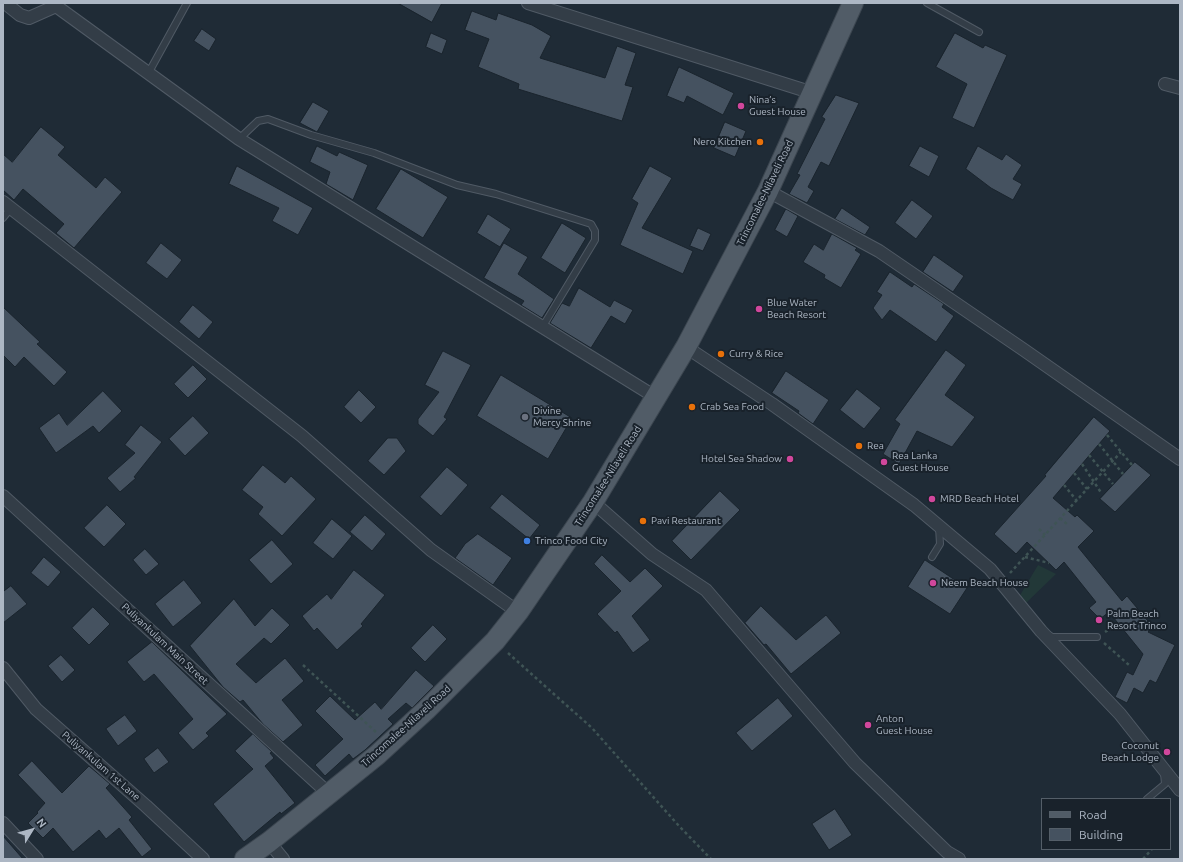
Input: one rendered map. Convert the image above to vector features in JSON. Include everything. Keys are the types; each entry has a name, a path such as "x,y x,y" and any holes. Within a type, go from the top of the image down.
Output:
{"main road":[{"name":"Trincomalee-Nilaveli Road","path":"245,859 269,842 389,744 426,710 495,640 518,612 594,502 686,347 768,192 853,3"}],"street":[{"path":"5,3 20,15 29,18 57,4 239,139 657,398"},
{"path":"528,3 813,93"},
{"path":"1165,84 1180,88"},
{"path":"768,192 879,251 1180,459"},
{"path":"7,205 302,436 431,550 518,612"},
{"path":"686,347 772,404 914,505 993,574 1035,624 1120,714 1180,790"},
{"name":"Puliyankulam Main Street","path":"3,496 328,793"},
{"path":"594,502 652,554 706,590 855,763 947,852 959,859"},
{"name":"Puliyankulam 1st Lane","path":"3,668 36,708 203,859"},
{"path":"3,823 37,859"},
{"path":"269,842 283,859"}],"lane":[{"path":"149,72 187,3"},
{"path":"927,3 978,32"},
{"path":"239,139 258,121 268,119 312,135 374,153 458,185 496,194 591,224 595,231 595,240 543,326"},
{"path":"3,218 7,205"},
{"path":"932,557 940,544 939,527"},
{"path":"1035,624 1052,637 1097,637"},
{"path":"1148,798 1165,784 1163,769"}],"path":[{"path":"1107,435 1132,465"},
{"path":"1099,444 1123,474"},
{"path":"993,574 1005,578 1121,452"},
{"path":"1089,455 1113,484"},
{"path":"1082,464 1102,494"},
{"path":"1074,473 1087,489"},
{"path":"1064,485 1077,501"},
{"path":"1060,518 1068,525"},
{"path":"1039,529 1045,535"},
{"path":"1025,557 1048,563"},
{"path":"1097,637 1129,666"},
{"path":"495,640 592,728 679,826 711,859"},
{"path":"303,665 360,719 389,744"},
{"path":"1143,859 1151,850"}],"green space":[{"path":"1038,565 1056,574 1026,603 1019,597"}],"building":[{"path":"398,3 442,3 432,22"},
{"path":"472,11 496,20 498,13 532,25 551,36 540,58 605,78 617,46 636,53 625,85 633,87 622,121 518,89 519,84 478,67 489,39 465,30"},
{"path":"202,29 216,39 209,51 194,41"},
{"path":"431,33 447,40 442,54 426,47"},
{"path":"955,33 983,48 985,45 1007,55 974,128 952,118 967,84 936,67"},
{"path":"679,67 734,93 723,115 687,96 684,103 667,96"},
{"path":"836,95 859,103 829,166 821,162 808,187 814,191 807,203 789,194 800,175 797,174 825,119 822,117"},
{"path":"313,102 329,111 317,132 300,123"},
{"path":"725,122 746,131 735,157 714,148"},
{"path":"41,127 65,147 58,155 96,188 105,177 122,192 74,248 56,233 64,224 23,189 14,200 3,190 3,154 12,162"},
{"path":"317,146 337,156 339,152 368,165 353,200 326,184 330,172 310,162"},
{"path":"920,146 939,156 929,177 909,166"},
{"path":"978,146 1002,160 1006,154 1022,165 1013,179 1022,184 1013,200 991,188 966,169"},
{"path":"237,166 313,208 298,235 272,221 279,208 229,184"},
{"path":"650,166 672,178 642,228 693,251 683,274 620,245 638,203 632,199"},
{"path":"401,169 448,197 423,238 376,209"},
{"path":"912,200 933,216 916,239 895,223"},
{"path":"842,208 870,227 865,235 835,219"},
{"path":"786,209 798,216 787,237 775,230"},
{"path":"488,214 511,229 500,247 477,233"},
{"path":"562,223 586,238 565,273 541,258"},
{"path":"698,228 711,234 703,251 690,246"},
{"path":"832,234 857,248 855,250 861,254 841,288 824,278 825,275 803,262 814,244 823,250"},
{"path":"161,243 182,260 167,279 146,263"},
{"path":"504,243 528,257 518,274 554,299 542,318 521,305 524,301 484,278"},
{"path":"934,255 964,276 953,292 923,272"},
{"path":"890,272 912,287 914,284 944,304 942,307 954,316 936,342 890,310 882,320 873,308 882,295 877,292"},
{"path":"579,288 610,307 614,300 633,310 625,324 611,316 591,348 550,323 562,303 569,306"},
{"path":"193,305 213,322 199,339 179,322"},
{"path":"3,307 40,342 37,344 67,372 54,386 24,357 15,367 3,355"},
{"path":"946,350 966,365 945,395 975,417 952,447 917,431 899,464 883,454 900,424 895,420"},
{"path":"443,351 471,365 444,417 447,419 433,436 418,424 418,419 439,392 425,385"},
{"path":"193,365 207,379 188,398 174,384"},
{"path":"786,371 829,400 813,424 798,413 799,411 772,393"},
{"name":"Divine Mercy Shrine","path":"501,375 572,418 548,459 477,416"},
{"path":"857,389 881,408 864,429 840,410"},
{"path":"359,390 376,407 361,423 344,407"},
{"path":"103,391 122,411 99,433 93,426 56,453 39,428 59,413 67,425"},
{"path":"193,416 209,433 185,456 169,439"},
{"path":"1094,417 1110,431 1053,498 1075,517 1077,515 1094,531 1078,547 1122,601 1127,596 1153,627 1148,632 1175,645 1156,683 1150,680 1143,693 1134,688 1127,703 1115,697 1127,672 1133,675 1143,654 1109,612 1100,619 1089,608 1096,602 1064,562 1056,570 1027,542 1016,554 994,534 1046,476 1045,475"},
{"path":"141,425 162,442 134,477 136,478 120,492 107,478 135,453 125,445"},
{"path":"388,438 397,438 406,451 384,475 368,461"},
{"path":"1135,462 1151,475 1115,512 1100,499"},
{"path":"263,465 285,483 291,476 316,499 282,536 258,514 263,507 242,490"},
{"path":"447,467 468,485 441,516 420,497"},
{"path":"720,491 740,510 691,560 672,541"},
{"path":"502,494 540,525 529,539 490,508"},
{"path":"107,505 126,524 104,547 84,528"},
{"path":"365,515 386,534 372,551 350,532"},
{"path":"332,519 352,536 333,559 313,543"},
{"path":"478,534 512,558 493,585 455,558 465,544"},
{"path":"272,540 293,564 271,584 249,560"},
{"path":"145,549 159,564 146,575 133,560"},
{"path":"602,555 630,582 645,568 663,586 632,616 650,640 633,653 617,631 615,633 597,614 621,591 594,564"},
{"path":"44,557 61,572 48,587 31,573"},
{"path":"925,560 967,588 950,614 908,587"},
{"path":"354,570 385,595 361,624 363,626 337,650 317,628 314,631 302,616 327,594 331,599"},
{"path":"184,580 202,603 173,627 155,604"},
{"path":"11,586 27,604 3,623 3,592"},
{"path":"234,599 255,626 272,608 290,625 271,644 264,638 236,664 256,683 285,658 304,681 282,700 303,725 283,742 263,724 243,700 240,702 223,687 190,646"},
{"path":"761,606 796,640 826,615 841,633 791,674 766,644 764,645 745,623"},
{"path":"93,607 110,624 89,645 72,628"},
{"path":"433,625 447,639 425,662 411,648"},
{"path":"152,642 227,714 206,733 209,736 193,750 178,733 193,719 154,674 144,682 127,662"},
{"path":"61,655 75,670 62,682 48,666"},
{"path":"416,670 434,686 412,708 406,703 388,719 393,724 365,750 353,759 349,754 325,776 315,765 343,739 315,711 330,696 355,720 375,702 381,709"},
{"path":"778,698 793,716 752,751 736,733"},
{"path":"125,715 137,731 118,746 106,729"},
{"path":"253,734 272,752 270,753 274,758 265,766 295,803 281,814 280,812 244,842 213,804 253,769 235,751"},
{"path":"158,748 169,762 154,773 144,759"},
{"path":"32,761 62,793 89,766 110,784 106,788 132,817 129,820 152,849 142,857 119,828 106,839 99,830 73,852 53,828 43,838 28,823 45,803 18,775"},
{"path":"835,809 852,835 829,850 812,824"},
{"path":"3,836 23,859 3,859"}],"place":[{"name":"Nina’s Guest House","path":"741,106"},
{"name":"Nero Kitchen","path":"760,142"},
{"name":"Blue Water Beach Resort","path":"759,309"},
{"name":"Curry & Rice","path":"721,354"},
{"name":"Crab Sea Food","path":"692,407"},
{"name":"Divine Mercy Shrine","path":"525,417"},
{"name":"Rea","path":"859,446"},
{"name":"Hotel Sea Shadow","path":"790,459"},
{"name":"Rea Lanka Guest House","path":"884,462"},
{"name":"MRD Beach Hotel","path":"932,499"},
{"name":"Pavi Restaurant","path":"643,521"},
{"name":"Trinco Food City","path":"527,541"},
{"name":"Neem Beach House","path":"933,583"},
{"name":"Palm Beach Resort Trinco","path":"1099,620"},
{"name":"Anton Guest House","path":"868,725"},
{"name":"Coconut Beach Lodge","path":"1167,752"}]}
